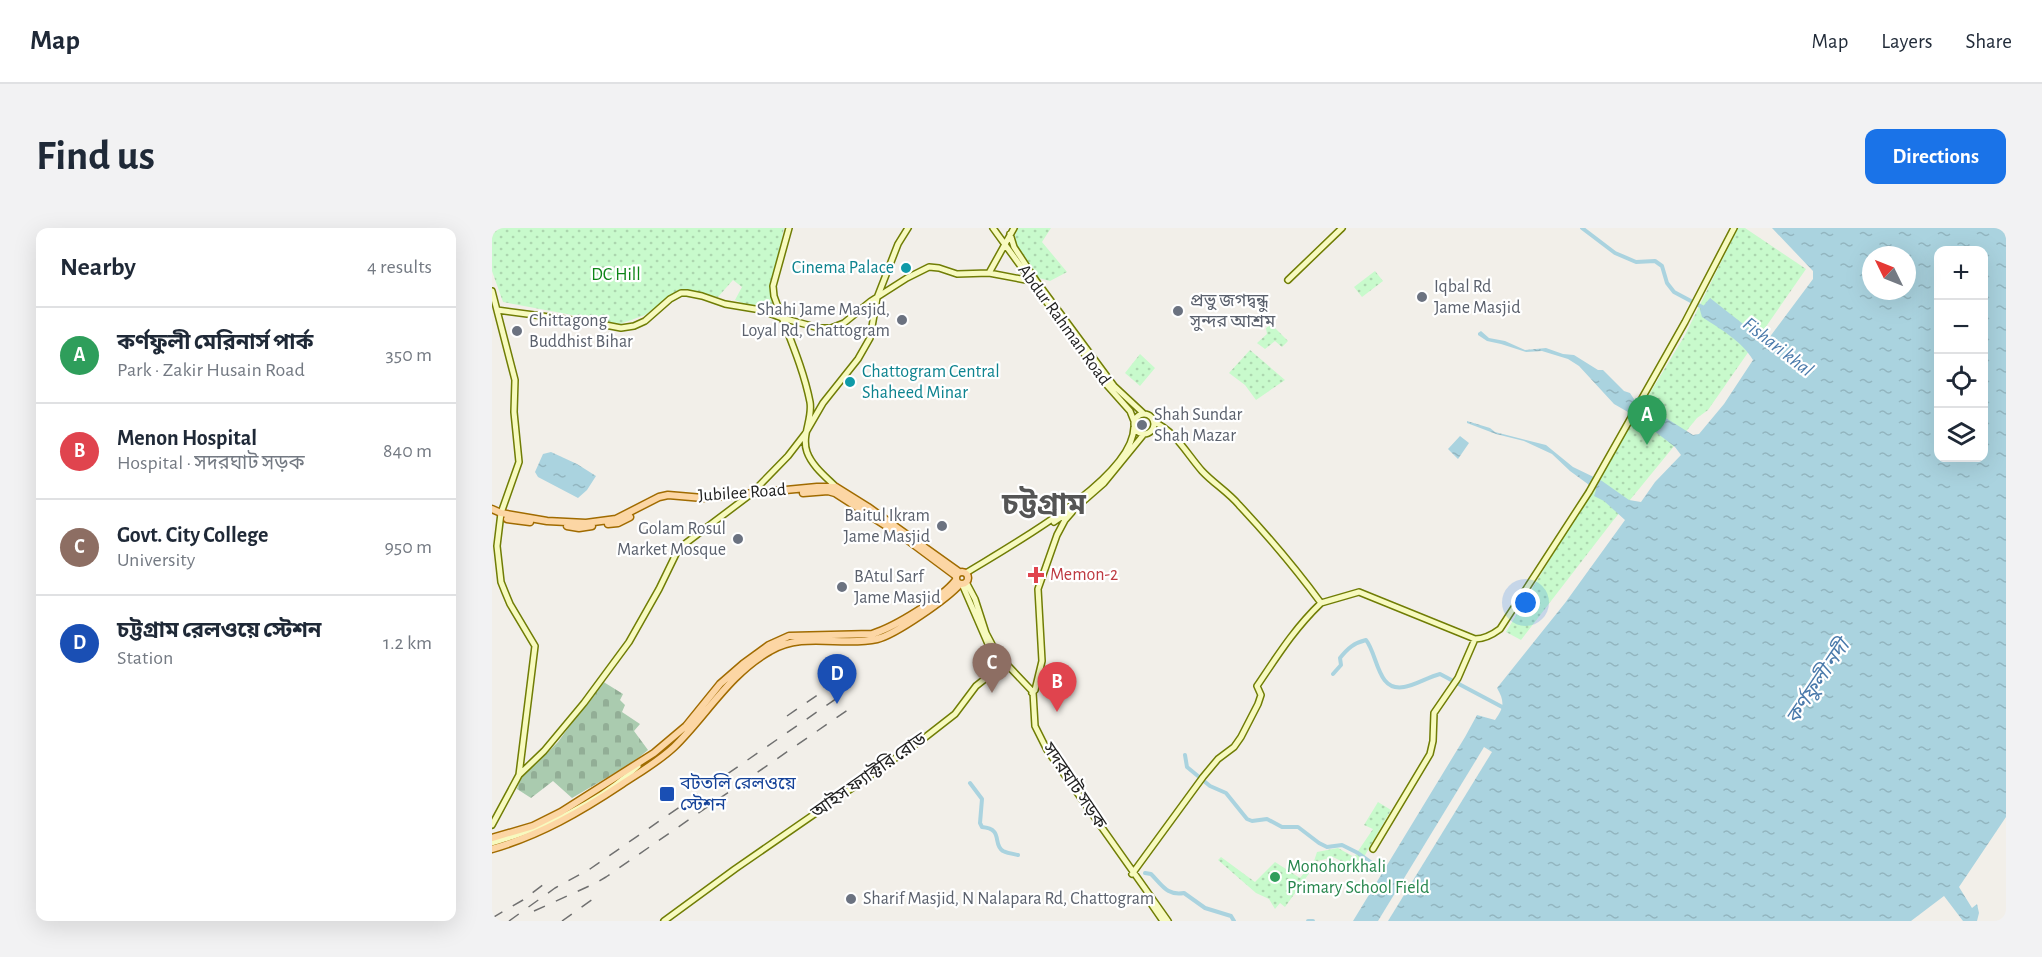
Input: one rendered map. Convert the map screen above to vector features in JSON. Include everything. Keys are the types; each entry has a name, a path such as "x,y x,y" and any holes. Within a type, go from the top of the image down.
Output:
{"main road":[{"path":"789,228 773,286 774,296 810,404 809,421 805,434 806,449 812,463 836,488 868,507 962,578 975,599 992,645 1004,664 1032,693"},
{"path":"492,825 519,775 544,751 584,703 629,642 676,554 686,543 749,496 788,456 805,434 823,403 858,359 870,338 877,298 886,273 908,228"},
{"name":"Abdur Rahman Road","path":"993,228 1106,384 1130,411 1134,424"},
{"path":"989,273 1014,228"},
{"path":"1288,280 1342,228"},
{"path":"1133,873 1202,778 1218,759 1234,747 1241,737 1261,695 1257,686 1285,643 1301,623 1322,603 1359,592 1475,639 1490,636 1500,629 1589,492 1685,322 1734,228"},
{"path":"1010,234 1011,242 1025,264 1114,386 1143,413 1149,415 1154,422 1172,434 1209,479 1238,504 1322,603"},
{"path":"495,312 621,328 645,321 669,299 681,293 687,293 725,304 761,310 819,328 838,327 912,274 929,267 963,275 989,273 1031,281"},
{"path":"492,291 495,312 513,365 516,387 514,412 519,462 502,515 497,546 501,583 510,604 535,646 519,775"},
{"path":"492,838 533,826 561,812 668,743 686,726 720,684 769,645 789,636 878,639 935,605 954,591 962,578 1081,498 1117,463 1132,440 1136,417 1143,413"},
{"path":"962,578 1080,504 1118,468 1144,434 1150,431 1154,422"},
{"path":"1134,424 1136,431 1144,434"},
{"name":"Jubilee Road","path":"492,511 502,515 556,522 599,522 616,519 668,495 703,498 749,496 817,487 836,488"},
{"path":"749,496 828,491 835,493 962,578"},
{"name":"সদরঘাট সড়ক","path":"1080,504 1061,526 1038,589 1042,661 1032,693 1035,726 1045,747 1168,921"},
{"path":"492,849 557,824 651,766 685,735 724,688 769,651 793,642 865,637"},
{"path":"1373,849 1430,754 1434,713 1458,678 1475,639"},
{"name":"আইস ফ্যাক্টরি রোড","path":"664,921 923,739 955,714 976,686 1004,664"},
{"path":"636,771 647,757"},
{"path":"492,843 544,825 636,771 651,766"},
{"name":"সদরঘাট সড়ক","path":"1133,873 1163,921"}],"green space":[{"name":"DC Hill","path":"492,228 784,228 770,291 775,315 735,300 742,287 733,280 718,297 681,289 645,315 620,324 503,302 492,271"},
{"path":"1018,228 1051,228 1042,242 1067,272 1050,281 1039,278 1013,241"},
{"path":"1738,228 1745,228 1806,269 1708,410 1697,418 1612,522 1521,640 1506,632 1685,335"},
{"path":"1375,271 1383,281 1362,297 1354,287"},
{"path":"1271,324 1288,341 1282,347 1275,341 1265,349 1257,343 1267,334 1266,328"},
{"path":"1250,350 1285,380 1256,400 1245,385 1229,373"},
{"path":"1140,354 1155,368 1140,386 1125,373"},
{"path":"602,681 623,694 620,700 625,705 622,712 640,724 634,731 648,750 632,763 572,798 553,781 531,798 517,789 521,775 558,742"},
{"path":"1378,802 1391,810 1357,869 1333,857 1318,861 1285,907 1280,903 1275,909 1269,899 1256,893 1218,860 1221,857 1255,882 1275,862 1300,878 1314,861 1317,852 1338,848 1354,857 1373,829 1364,825"}],"water":[{"name":"কর্ণফুলী নদী","path":"1772,228 2006,228 2006,817 1959,887 1972,908 1977,904 1979,913 1977,921 1963,921 1944,896 1911,921 1353,921 1477,715 1495,720 1502,704 1497,688 1565,603 1625,520 1604,501 1594,496 1596,490 1552,454 1524,441 1496,434 1467,423 1467,421 1490,428 1495,432 1546,445 1573,467 1602,481 1629,500 1641,502 1655,482 1681,455 1675,447 1635,416 1614,404 1579,366 1568,359 1542,351 1526,352 1487,341 1478,333 1481,331 1489,338 1505,341 1525,350 1546,348 1574,355 1598,370 1603,370 1624,391 1630,393 1636,402 1645,405 1693,435 1699,434 1724,404 1753,360 1737,341 1702,317 1700,310 1710,298 1766,342 1813,279 1813,271"},
{"path":"1460,436 1469,443 1458,459 1448,449"},
{"path":"551,452 596,476 587,490 578,498 538,477 535,472 543,454"}],"pier":[{"path":"1484,747 1492,752 1388,921 1378,921"}],"waterway":[{"name":"Fishari khal","path":"1582,228 1615,253 1636,262 1655,261 1662,266 1667,283 1674,292 1704,308"},
{"path":"1333,674 1341,665 1340,658 1346,651 1366,640 1379,671 1388,684 1404,687 1440,674 1506,709"},
{"path":"1185,755 1187,767 1210,786 1226,793 1247,819 1252,821 1267,819 1282,827 1298,827 1327,847 1342,845 1358,853 1383,871 1384,875"},
{"path":"970,783 982,799 980,823 982,827 993,831 1003,851 1018,855"},
{"path":"1145,873 1151,874 1169,891 1184,893 1205,908 1231,916 1234,921"},
{"path":"1308,921 1313,921"}],"railway":[{"path":"787,716 832,685"},
{"path":"509,921 555,888 590,869 840,696"},
{"path":"534,911 606,877 849,709"},
{"path":"492,918 523,900 544,884"},
{"path":"562,921 600,894"}],"place":[{"name":"Cinema Palace","path":"906,268"},
{"name":"Iqbal Rd Jame Masjid","path":"1422,297"},
{"name":"প্রভু জগদ্বন্ধু সুন্দর আশ্রম","path":"1178,311"},
{"name":"Shahi Jame Masjid, Loyal Rd, Chattogram","path":"902,320"},
{"name":"Chittagong Buddhist Bihar","path":"517,331"},
{"name":"Chattogram Central Shaheed Minar","path":"850,382"},
{"name":"Shah Sundar Shah Mazar","path":"1142,425"},
{"name":"কর্ণফুলী মেরিনার্স পার্ক","path":"1647,445"},
{"name":"Baitul Ikram Jame Masjid","path":"942,526"},
{"name":"Golam Rosul Market Mosque","path":"738,539"},
{"name":"Memon-2","path":"1036,575"},
{"name":"BAtul Sarf Jame Masjid","path":"842,587"},
{"name":"Govt. City College","path":"992,693"},
{"name":"চট্টগ্রাম রেলওয়ে স্টেশন","path":"837,704"},
{"name":"Menon Hospital","path":"1057,712"},
{"name":"বটতলি রেলওয়ে স্টেশন","path":"667,794"},
{"name":"Monohorkhali Primary School Field","path":"1275,877"},
{"name":"Sharif Masjid, N Nalapara Rd, Chattogram","path":"851,899"}],"district":[{"name":"চট্টগ্রাম","path":"1044,505"}]}
